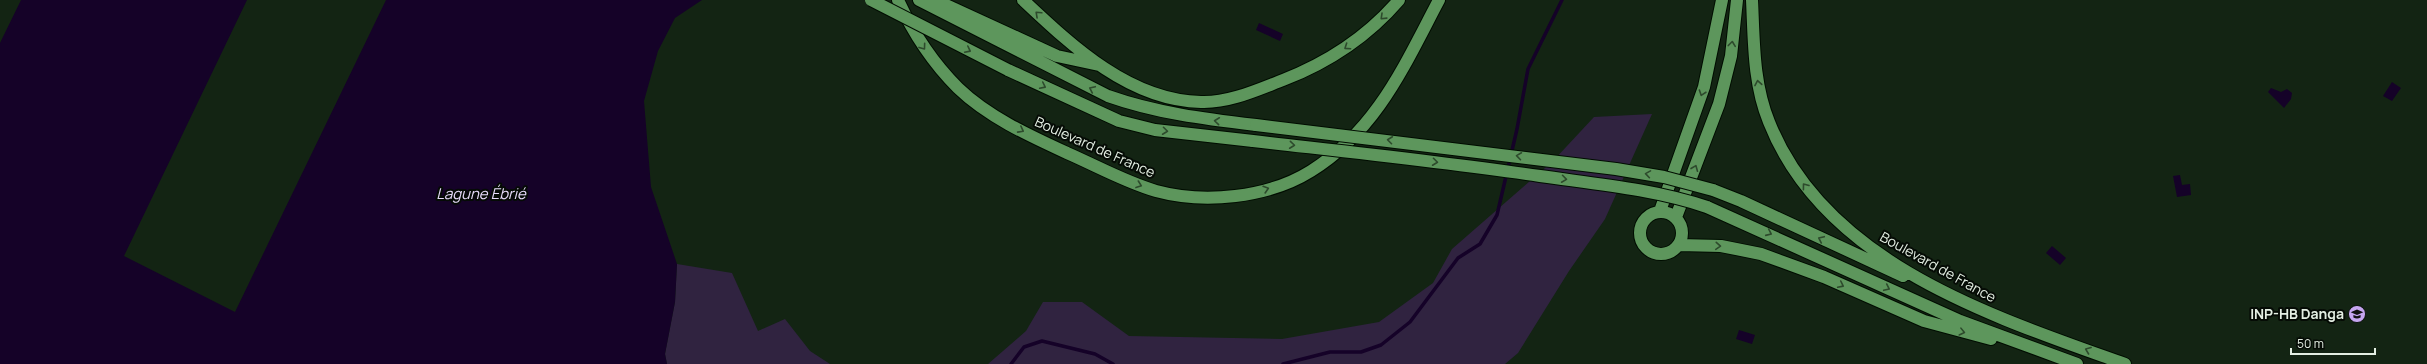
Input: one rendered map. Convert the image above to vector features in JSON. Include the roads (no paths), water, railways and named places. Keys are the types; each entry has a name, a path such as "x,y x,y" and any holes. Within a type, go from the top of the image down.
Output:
{"main road":[{"path":"871,0 1008,70 1081,105 1125,123 1155,130 1400,157 1613,186 1679,198 1707,207 1922,304 2026,346 2077,364"},
{"name":"Boulevard de France","path":"898,0 920,42 936,64 959,89 981,106 1047,144 1135,184 1157,191 1197,197 1239,195 1260,191 1286,183 1309,172 1328,158 1364,126 1385,100 1439,0"},
{"path":"919,0 1017,52 1108,96 1139,107 1174,114 1256,125 1616,169 1664,177 1713,190 1971,306"},
{"path":"935,0 1072,61 1102,66"},
{"path":"1023,0 1052,28 1102,66 1146,90 1173,98 1200,102"},
{"path":"1108,96 1164,104 1227,100 1263,88 1326,60 1367,32 1398,0"},
{"path":"1660,211 1704,87 1722,0"},
{"path":"1676,217 1719,104 1731,56 1737,0"},
{"name":"Boulevard de France","path":"1752,0 1754,61 1760,94 1768,121 1792,169 1830,216 1861,241 1897,265 1971,306 2125,364"},
{"path":"1660,211 1676,217 1682,230 1679,245 1669,253 1662,254 1652,252 1643,245 1640,237 1642,222 1647,217 1660,211"},
{"path":"1679,245 1720,246 1761,254 1824,277 1924,321 1962,333 2026,346"}],"water":[{"name":"Lagune Ébrié","path":"21,0 247,0 124,256 235,312 386,0 702,0 675,18 658,51 644,101 651,187 677,264 675,302 665,354 667,364 0,364 0,43"},
{"path":"1259,23 1283,34 1280,41 1256,30"},
{"path":"2392,82 2401,88 2392,101 2383,96"},
{"path":"2271,88 2281,92 2287,89 2292,93 2291,99 2284,108 2268,92"},
{"path":"2180,175 2182,185 2190,184 2191,195 2177,197 2173,176"},
{"path":"2052,246 2066,258 2060,265 2046,253"},
{"path":"1739,330 1755,335 1752,344 1736,339"}],"waterway":[{"path":"1283,364 1330,352 1361,352 1381,345 1410,322 1458,258 1480,244 1497,215 1517,129 1528,69 1562,0"},
{"path":"1011,364 1024,347 1042,341 1095,354 1113,364"}],"place":[{"name":"INP-HB Danga","path":"2357,314"}]}
